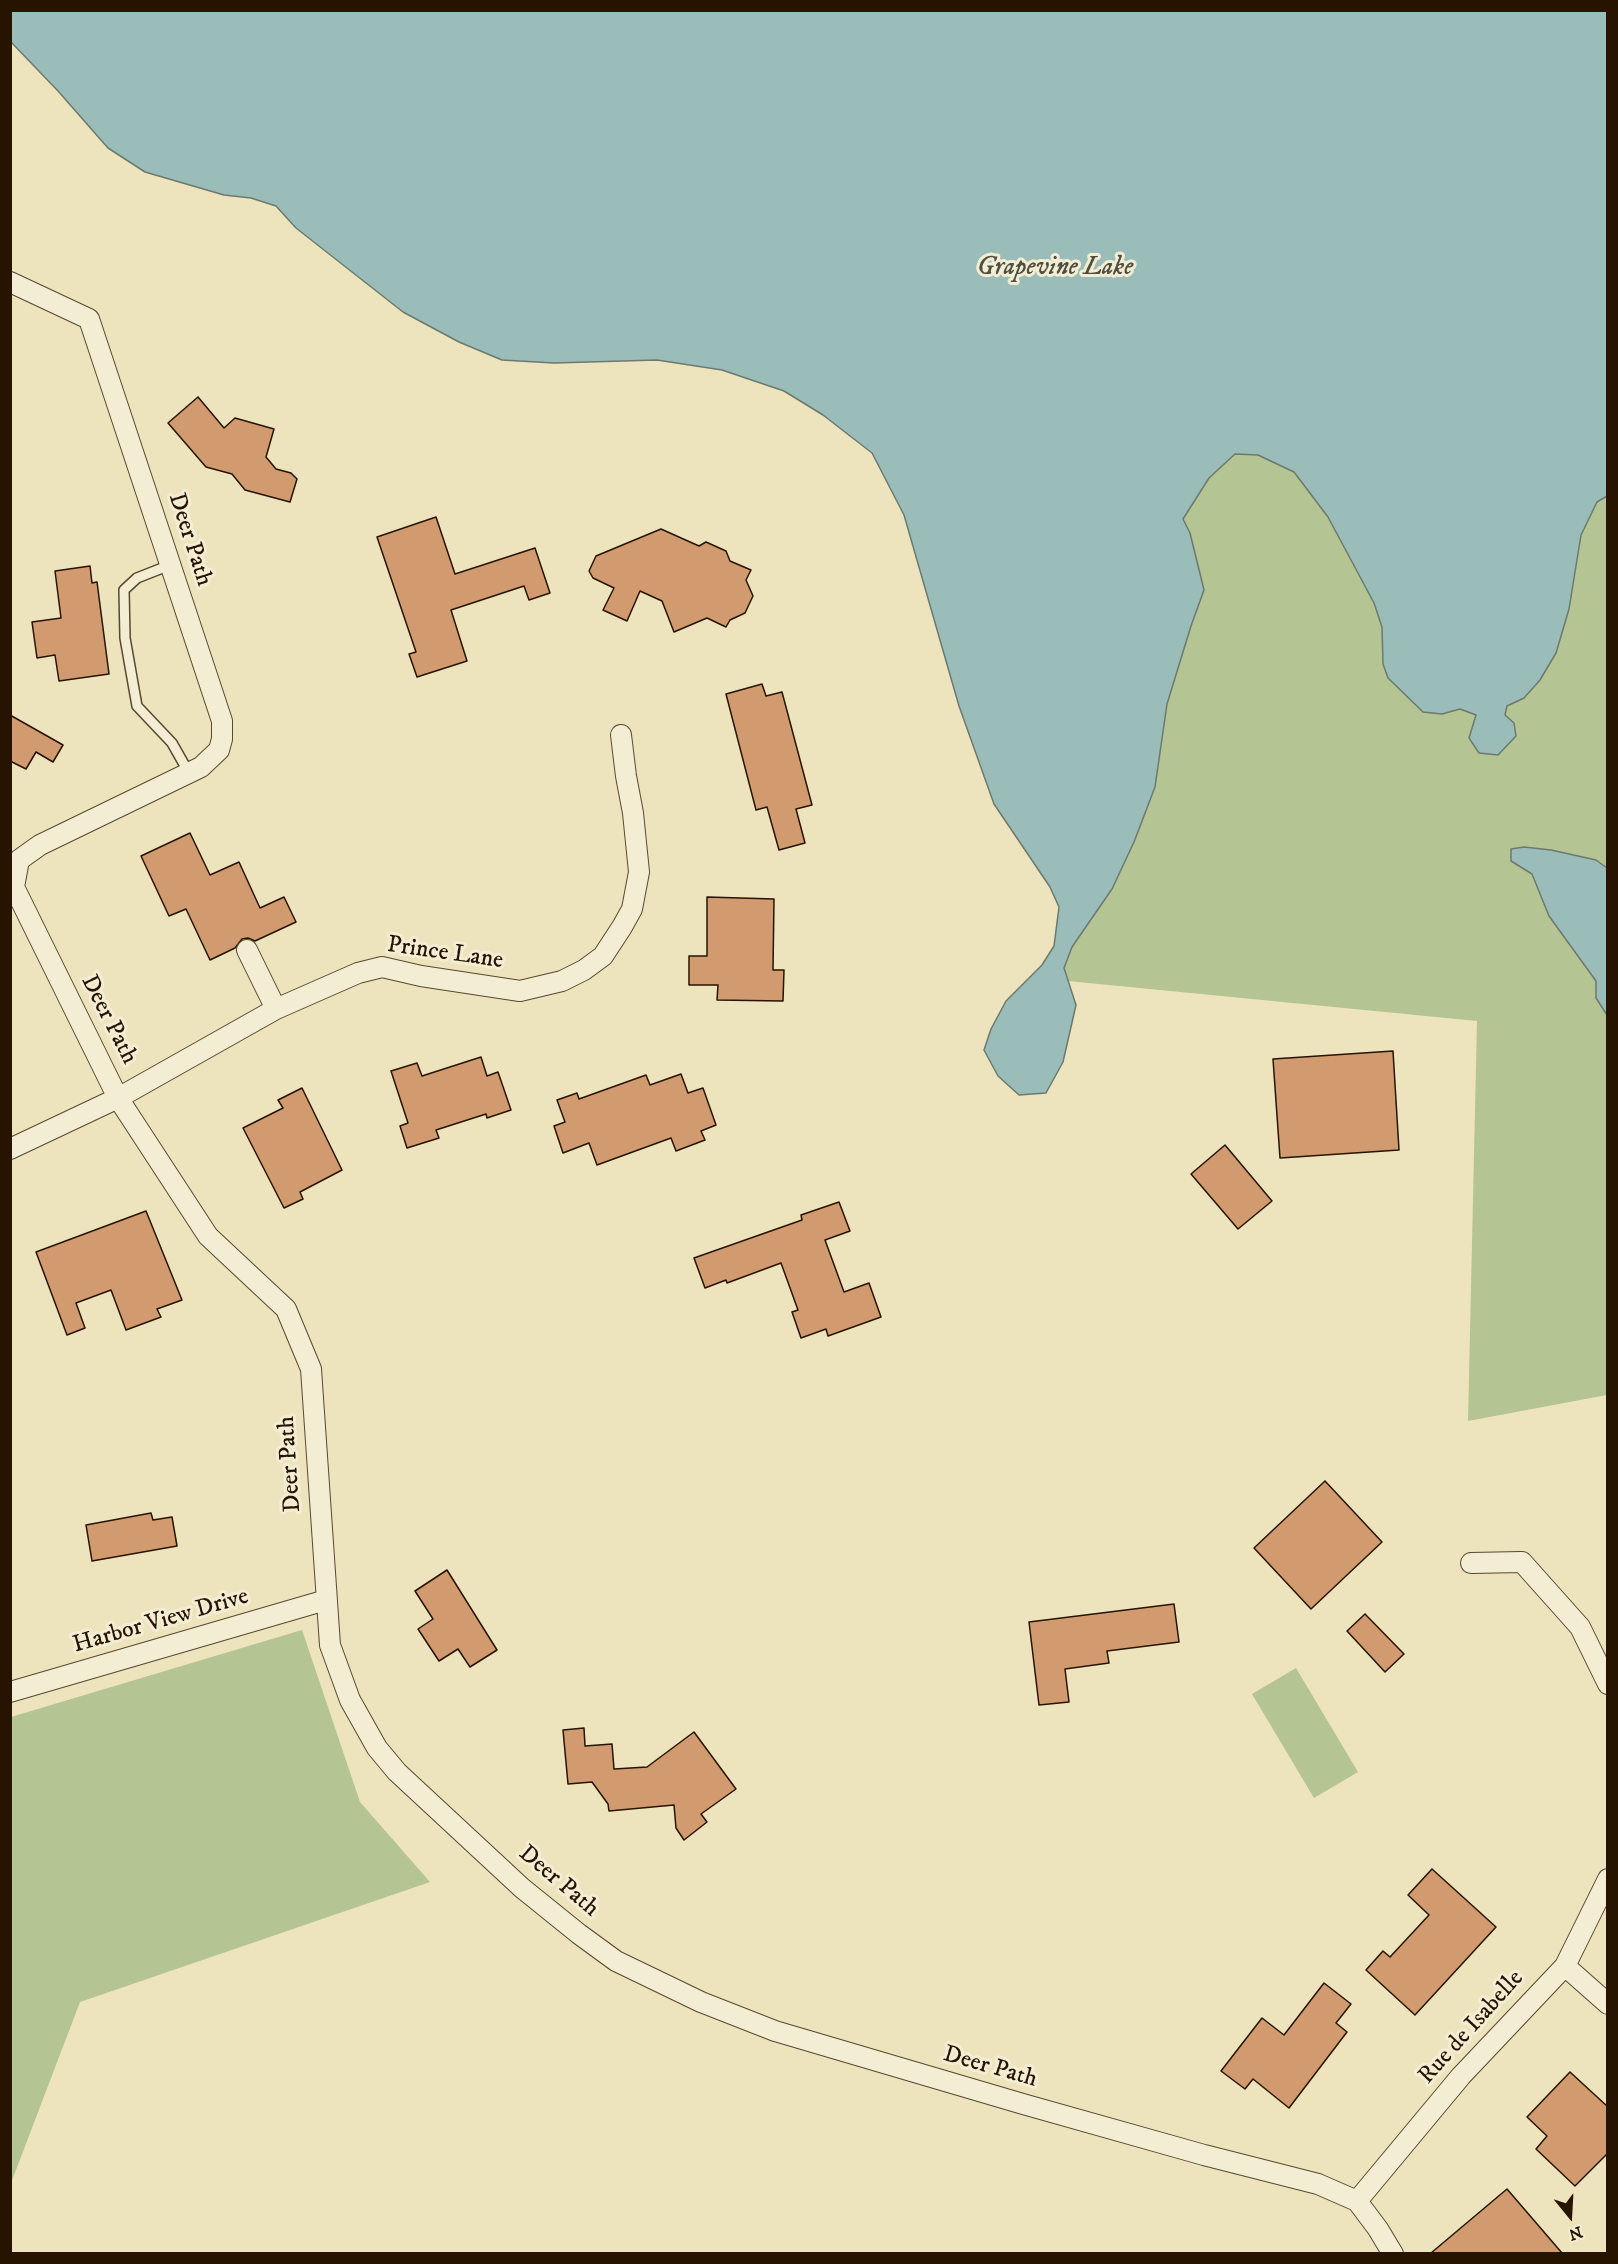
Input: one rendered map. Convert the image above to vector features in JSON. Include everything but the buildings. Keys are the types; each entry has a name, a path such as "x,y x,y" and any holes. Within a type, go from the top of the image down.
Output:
{"street":[{"name":"Deer Path","path":"10,282 89,319 222,721 222,739 219,750 201,767 40,845 19,860 14,887 118,1098 208,1236 286,1309 311,1369 330,1645 350,1700 377,1748 397,1772 522,1888 579,1935 616,1960 701,2002 775,2031 1057,2114 1318,2184 1357,2201 1393,2253"},
{"name":"Prince Lane","path":"10,1149 118,1098 276,1009 358,973 382,967 421,976 520,991 562,981 602,958 632,909 639,872 621,735"},
{"path":"247,950 276,1009"},
{"path":"1471,1563 1522,1562 1580,1627 1608,1684"},
{"name":"Harbor View Drive","path":"10,1692 326,1600"},
{"name":"Rue de Isabelle","path":"1357,2201 1461,2076 1565,1966 1608,1878"},
{"path":"1565,1966 1608,2004"}],"lane":[{"path":"170,565 137,578 124,590 124,638 137,706 172,743 189,773"}],"green space":[{"path":"1235,454 1258,455 1294,472 1328,517 1374,603 1382,627 1383,664 1442,714 1460,709 1477,715 1469,738 1479,753 1498,755 1507,706 1524,698 1540,680 1574,568 1581,535 1597,502 1607,496 1607,1395 1468,1421 1477,1021 1068,981 1064,968 1072,947 1112,889 1134,842 1155,787 1167,704 1204,590 1190,533 1183,519 1209,478"},
{"path":"302,1630 360,1802 430,1882 80,2002 11,2183 11,1717"},
{"path":"1296,1668 1358,1772 1314,1798 1252,1694"}],"water":[{"name":"Grapevine Lake","path":"11,10 1607,11 1607,496 1597,502 1581,535 1569,609 1556,653 1540,680 1524,698 1507,706 1505,715 1514,723 1516,736 1498,755 1479,753 1469,738 1476,715 1460,709 1442,714 1423,712 1388,678 1383,664 1382,627 1374,603 1328,517 1294,472 1258,455 1235,454 1209,478 1183,519 1190,533 1204,590 1167,704 1155,787 1134,842 1112,889 1072,947 1064,968 1076,1005 1063,1062 1046,1093 1019,1095 998,1076 984,1050 991,1029 1006,1001 1042,965 1054,946 1059,907 1050,887 994,804 959,706 904,515 872,453 823,415 784,391 722,370 657,360 554,363 502,360 459,342 403,312 296,228 276,206 251,198 224,195 145,172 108,148 11,42"},
{"path":"1524,847 1551,850 1596,860 1607,868 1607,1015 1596,998 1596,981 1549,916 1532,874 1511,861 1511,849"}]}
